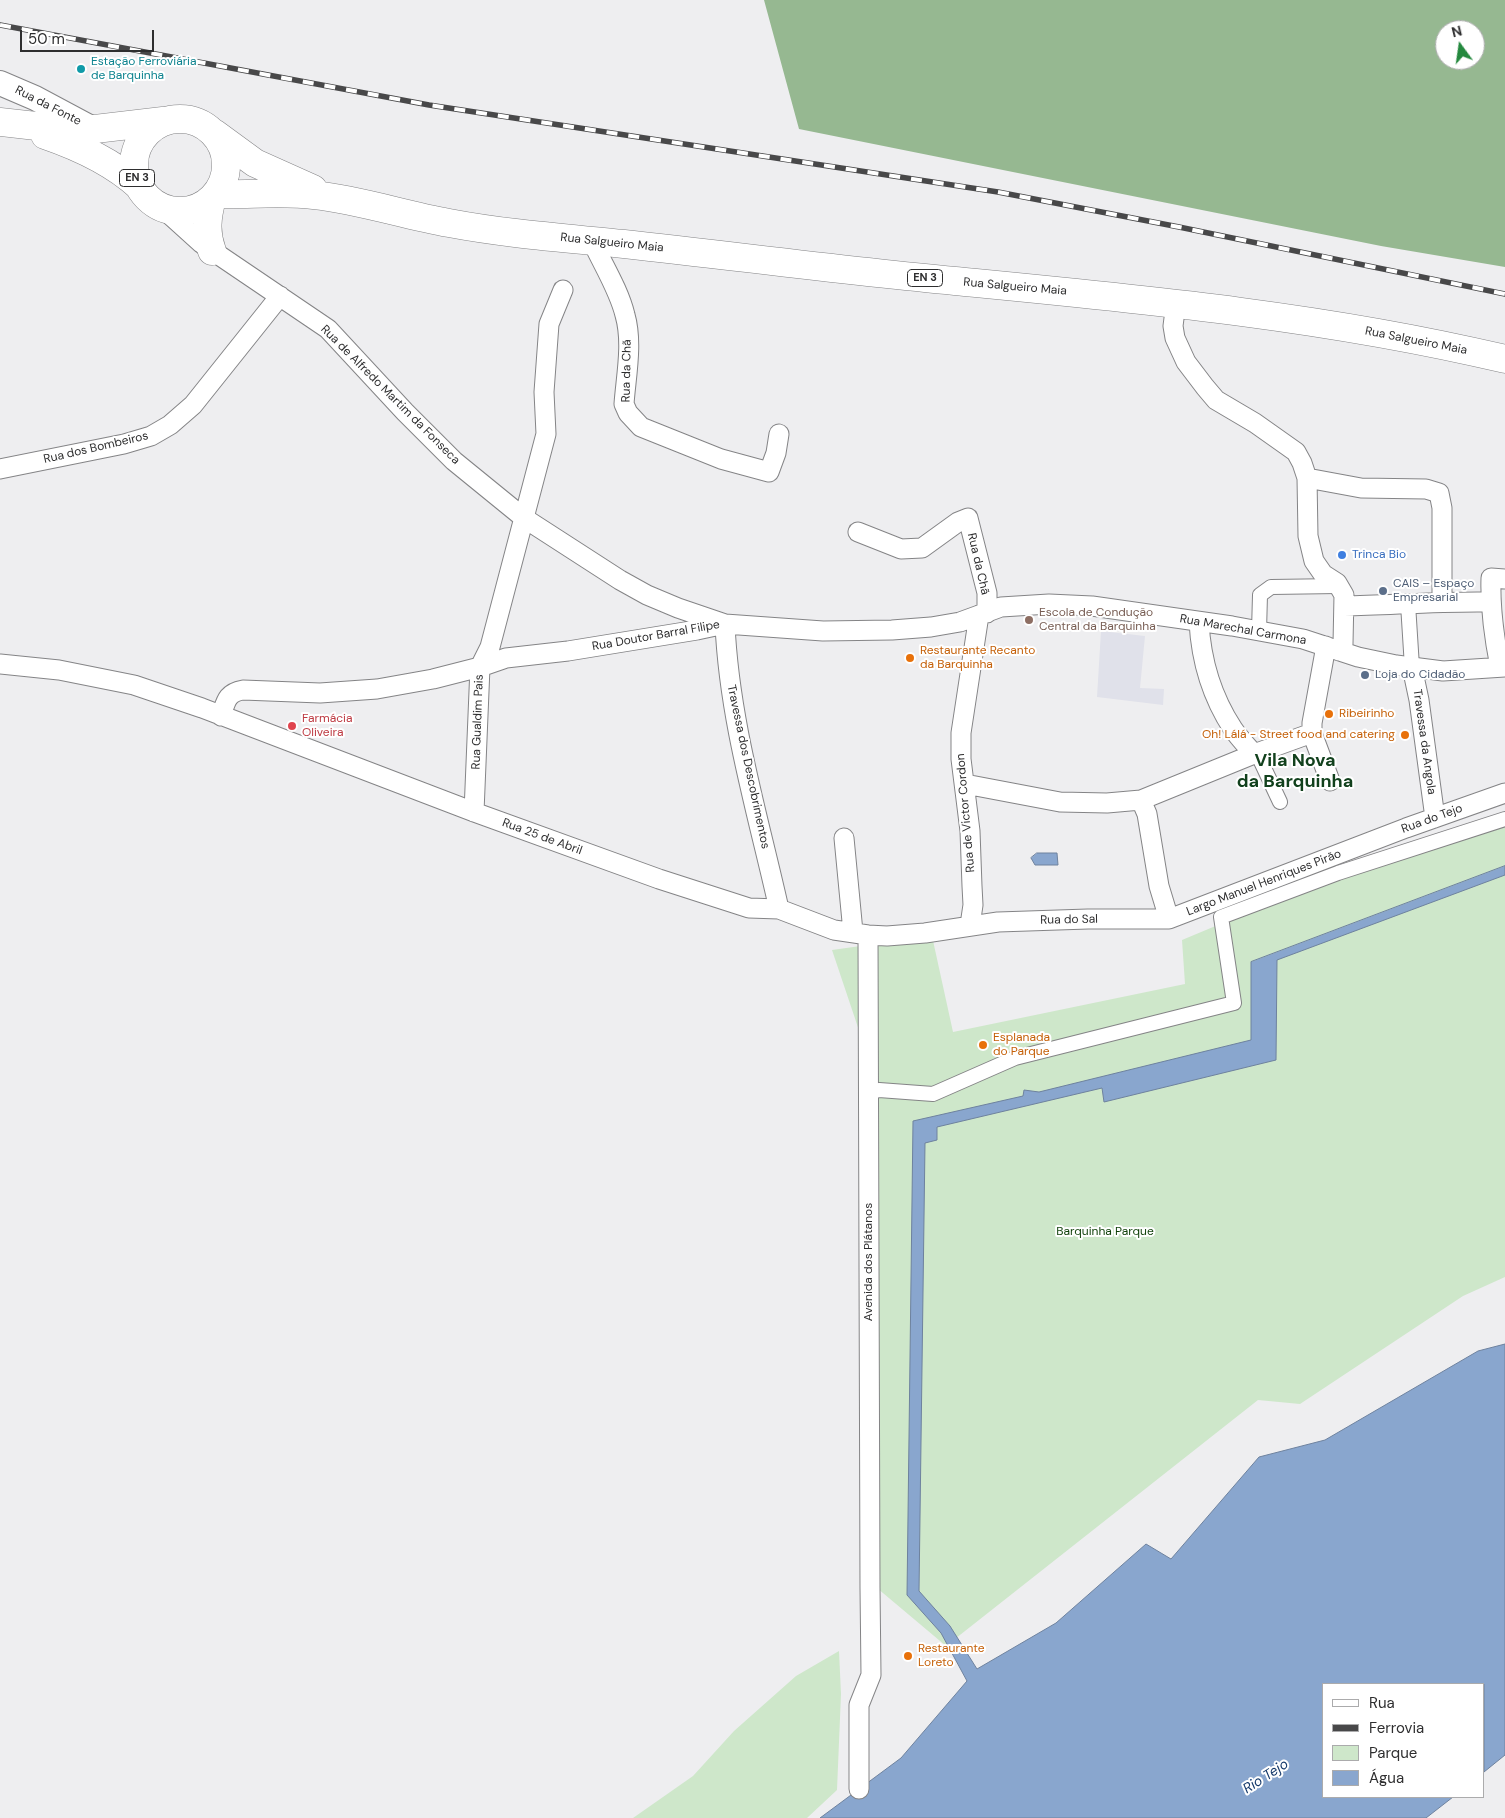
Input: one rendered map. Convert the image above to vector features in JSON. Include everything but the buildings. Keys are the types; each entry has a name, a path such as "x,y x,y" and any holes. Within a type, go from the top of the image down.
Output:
{"main road":[{"path":"3,122 54,128 95,130 172,119"},
{"name":"EN 3","path":"150,196 135,170 135,161 138,145 150,130 172,119 186,119 196,122 213,132"},
{"name":"EN 3","path":"3,122 65,142 88,153 120,170 150,196 174,210 190,210 204,205 214,196"},
{"path":"212,251 206,225 214,196 222,185 226,167 225,152 219,139 213,132"},
{"name":"Rua Salgueiro Maia","path":"213,132 255,163 304,186 345,200"},
{"name":"Rua Salgueiro Maia","path":"214,196 316,195 412,216 491,230 1256,314 1408,338 1505,360"}],"street":[{"name":"Rua da Fonte","path":"1,84 35,98 95,130"},
{"name":"Rua de Alfredo Martim da Fonseca","path":"150,196 201,243 328,329 405,412 454,461 524,518 620,580 647,595 725,624"},
{"name":"Rua da Chã","path":"592,241 617,292 626,316 628,344 624,404 628,413 641,428 721,459 769,472 778,444"},
{"name":"Rua Gualdim Pais","path":"474,812 480,667 490,647 546,434 544,392 549,324 562,290"},
{"name":"Rua dos Bombeiros","path":"0,470 124,444 151,436 170,425 193,405 280,296"},
{"path":"1176,304 1175,338 1194,374 1216,400 1255,423 1296,452 1302,462 1307,478 1308,536 1314,561 1323,574 1338,586 1344,596 1343,644 1333,648 1312,724 1312,733 1330,781"},
{"path":"1307,478 1361,488 1426,489 1439,493 1442,508 1442,601"},
{"name":"Rua da Chã","path":"858,532 901,549 922,548 958,522 968,518 987,593 983,614"},
{"path":"1502,667 1492,630 1490,602 1491,578 1505,579"},
{"path":"1259,631 1260,595 1271,587 1338,586"},
{"path":"1344,606 1442,601 1490,602"},
{"name":"Rua Marechal Carmona","path":"924,627 960,622 1002,607 1049,604 1092,606 1303,639 1358,657 1412,667 1443,671 1502,667"},
{"path":"1408,604 1412,667"},
{"name":"Rua de Victor Cordon","path":"970,925 973,905 965,784 961,760 961,733 983,614"},
{"path":"1199,622 1200,645 1205,667 1215,694 1234,730 1255,753 1280,802"},
{"name":"Rua Doutor Barral Filipe","path":"221,716 229,696 233,692 243,690 320,693 377,688 433,679 506,658 568,651 725,624 823,631 892,630 924,627"},
{"name":"Travessa dos Descobrimentos","path":"725,624 726,659 734,706 779,909"},
{"name":"Rua 25 de Abril","path":"0,664 59,670 134,684 474,812 659,879 749,908 779,909 834,930 861,934"},
{"name":"Travessa da Angola","path":"1412,667 1419,700 1435,818"},
{"path":"965,784 1060,802 1107,803 1141,800 1255,753 1312,733"},
{"name":"Rua do Tejo","path":"1359,846 1505,793"},
{"path":"1141,800 1147,814 1159,886 1169,919"},
{"path":"868,1093 879,1090 933,1094 1015,1058 1234,1003 1221,917 1338,873 1505,819"},
{"name":"Avenida dos Plátanos","path":"844,838 861,934 868,1093 871,1675 859,1705 859,1789"},
{"name":"Largo Manuel Henriques Pirão","path":"1169,919 1359,846"},
{"name":"Rua do Sal","path":"861,934 887,936 925,933 998,922 1169,919"}],"shaded area":[{"path":"1101,631 1145,636 1140,688 1164,689 1163,705 1097,697"}],"green space":[{"path":"764,0 1505,0 1505,267 1381,246 799,129"},
{"name":"Barquinha Parque","path":"1505,815 1505,1277 1463,1296 1300,1404 1258,1400 946,1646 877,1588 879,1090 832,950 932,936 953,1032 1185,984 1182,940 1261,907"},
{"path":"839,1651 841,1694 837,1790 807,1818 633,1818 693,1776 734,1731 796,1676"}],"water":[{"path":"1037,853 1057,853 1058,865 1035,865 1031,858"},
{"name":"Rio Tejo","path":"1505,866 1505,875 1277,960 1276,1060 1104,1102 1102,1088 937,1127 937,1140 925,1143 919,1591 950,1626 977,1669 1056,1623 1146,1544 1171,1559 1259,1457 1325,1440 1478,1351 1505,1344 1505,1755 1485,1771 1485,1683 1322,1683 1322,1798 1452,1798 1426,1818 820,1818 901,1758 967,1681 941,1633 907,1595 913,1121 1023,1096 1024,1090 1039,1092 1251,1040 1251,962"}],"railway":[{"path":"0,25 429,105 998,192 1505,294"}],"place":[{"name":"Estação Ferroviária de Barquinha","path":"81,69"},
{"name":"Trinca Bio","path":"1342,555"},
{"name":"CAIS – Espaço Empresarial","path":"1383,591"},
{"name":"Escola de Condução Central da Barquinha","path":"1029,620"},
{"name":"Restaurante Recanto da Barquinha","path":"910,658"},
{"name":"Loja do Cidadão","path":"1365,675"},
{"name":"Ribeirinho","path":"1329,714"},
{"name":"Farmácia Oliveira","path":"292,726"},
{"name":"Oh! Lálá - Street food and catering","path":"1405,735"},
{"name":"Esplanada do Parque","path":"983,1045"},
{"name":"Restaurante Loreto","path":"908,1656"}],"district":[{"name":"Vila Nova da Barquinha","path":"1295,771"}]}
